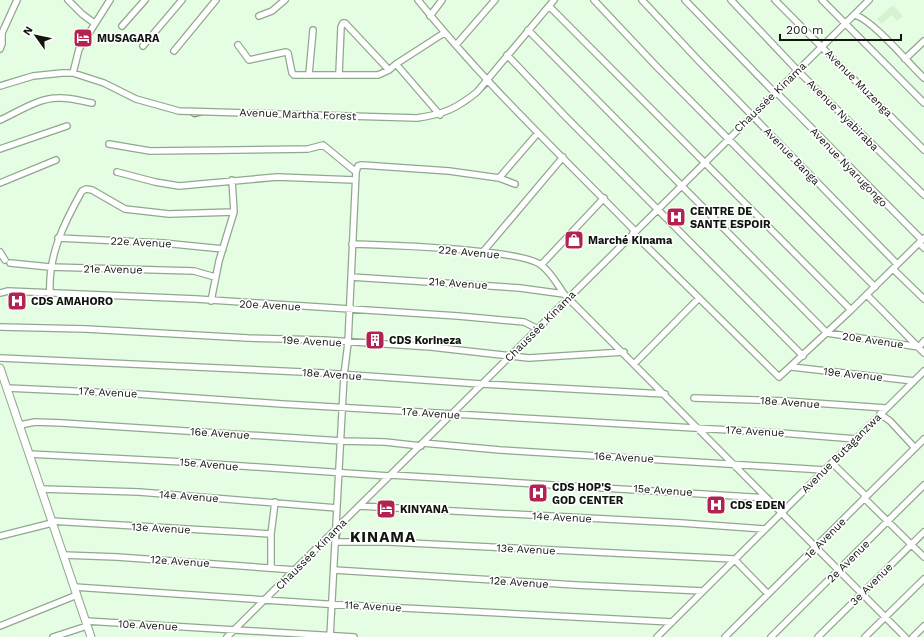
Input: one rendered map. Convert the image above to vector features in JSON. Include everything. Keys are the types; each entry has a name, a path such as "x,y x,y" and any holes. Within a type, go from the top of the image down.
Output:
{"main road":[{"path":"0,368 91,637"}],"street":[{"path":"0,49 2,44 2,33 18,0"},
{"path":"68,0 82,14 94,23"},
{"path":"72,73 79,49 94,23 110,0"},
{"path":"122,26 145,0"},
{"path":"143,46 182,0"},
{"path":"174,51 216,0"},
{"path":"260,16 272,11 285,0"},
{"path":"418,0 444,33 537,134 563,157 604,198 634,232 698,299 777,376 780,377 792,367 922,240"},
{"path":"430,16 442,0"},
{"path":"456,45 495,0"},
{"name":"Avenue Martha Forest","path":"0,86 33,76 62,72 72,73 104,83 136,99 179,111 418,118 440,115 462,104 487,80 554,0"},
{"path":"594,0 658,68 729,138 874,287"},
{"name":"Avenue Banga","path":"642,0 753,115 895,266 924,299"},
{"name":"Avenue Nyarugongo","path":"685,0 775,93 922,240 924,248"},
{"name":"Avenue Nyabiraba","path":"731,0 798,71 924,195"},
{"name":"Avenue Muzenga","path":"775,0 924,150"},
{"path":"822,0 844,24 924,103"},
{"name":"Chaussée Kinama","path":"227,637 538,329 566,296 634,232 844,24 855,16 869,0"},
{"path":"549,6 646,101 704,162 851,310"},
{"path":"855,16 866,21 924,78"},
{"path":"339,74 341,27 343,23 345,23 389,70"},
{"path":"309,74 313,30"},
{"path":"528,30 680,186 827,333"},
{"path":"238,45 249,60 286,52 288,53 292,73 294,75 378,75 389,70 444,33"},
{"path":"905,59 924,41"},
{"path":"507,55 563,114 803,356"},
{"path":"396,64 440,115"},
{"path":"0,120 36,103 54,98 74,99 92,103"},
{"path":"0,149 67,126"},
{"path":"499,178 537,134"},
{"path":"109,144 150,151 175,152 308,148 323,144 356,172"},
{"path":"482,253 563,157"},
{"path":"0,183 56,160"},
{"path":"331,636 334,603 344,375 348,343 355,180 358,166 362,165 434,170 499,178 515,184"},
{"path":"117,172 155,182 179,186 277,177 355,180"},
{"path":"211,301 215,277 234,212 232,180"},
{"path":"50,294 50,267 58,238 80,195 86,189 92,190 125,209 168,214 234,212"},
{"path":"541,265 604,198"},
{"name":"22e Avenue","path":"58,238 163,243 223,249"},
{"name":"22e Avenue","path":"352,244 482,253 526,258 541,265 566,296 624,352 767,498 783,512 886,616 905,637"},
{"name":"21e Avenue","path":"0,252 8,261 50,267 181,270 202,273 215,277"},
{"name":"21e Avenue","path":"351,277 520,288 566,296"},
{"name":"20e Avenue","path":"0,293 8,291 349,309 518,321 529,323 538,329"},
{"path":"867,295 924,353"},
{"path":"634,363 698,299"},
{"name":"19e Avenue","path":"0,328 86,328 431,347 528,358 624,352"},
{"name":"20e Avenue","path":"827,333 919,347"},
{"path":"919,347 924,341"},
{"name":"18e Avenue","path":"0,358 344,375 665,394"},
{"name":"19e Avenue","path":"792,367 914,380"},
{"name":"Avenue Butaganzwa","path":"657,637 924,371"},
{"name":"17e Avenue","path":"7,388 137,394 700,429 781,432 856,439"},
{"name":"18e Avenue","path":"694,398 785,400 886,408"},
{"path":"880,414 890,421 915,448"},
{"name":"16e Avenue","path":"20,425 35,422 56,423 342,441 422,444 825,470"},
{"name":"1e Avenue","path":"725,637 924,440"},
{"name":"15e Avenue","path":"29,454 177,461 340,474 767,498"},
{"path":"832,463 888,522 924,557"},
{"name":"2e Avenue","path":"771,637 924,485"},
{"name":"14e Avenue","path":"41,489 139,492 337,508"},
{"path":"271,567 271,534 274,502"},
{"name":"14e Avenue","path":"359,506 681,523 765,529"},
{"name":"13e Avenue","path":"0,536 52,522 271,534"},
{"name":"3e Avenue","path":"818,637 924,532"},
{"name":"13e Avenue","path":"337,541 389,542 734,559"},
{"name":"12e Avenue","path":"63,555 271,567 296,570"},
{"path":"734,559 768,594"},
{"name":"12e Avenue","path":"335,570 576,585 703,591"},
{"path":"865,637 924,579"},
{"name":"11e Avenue","path":"74,587 672,622"},
{"path":"0,626 77,595"},
{"path":"53,637 87,624"},
{"name":"10e Avenue","path":"87,624 235,630 354,637"},
{"path":"913,637 924,626"}],"shaded area":[{"path":"893,5 903,16 897,21 892,15 882,24 877,19"},
{"name":"CDS HOP'S GOD CENTER","path":"534,486 544,487 543,500 532,499"}],"waterway":[{"path":"442,116 468,103 489,85"},
{"path":"188,113 194,117 206,114"},
{"path":"431,118 439,117"},
{"path":"339,539 341,528"},
{"path":"327,541 333,540"},
{"path":"337,551 338,544"}],"place":[{"name":"MUSAGARA","path":"83,38"},
{"name":"CENTRE DE SANTE ESPOIR","path":"676,217"},
{"name":"Marché Kinama","path":"574,240"},
{"name":"CDS AMAHORO","path":"17,301"},
{"name":"CDS Korineza","path":"375,340"},
{"name":"CDS HOP'S GOD CENTER","path":"538,493"},
{"name":"CDS EDEN","path":"716,505"},
{"name":"KINYANA","path":"386,509"}],"district":[{"name":"KINAMA","path":"383,537"}]}
